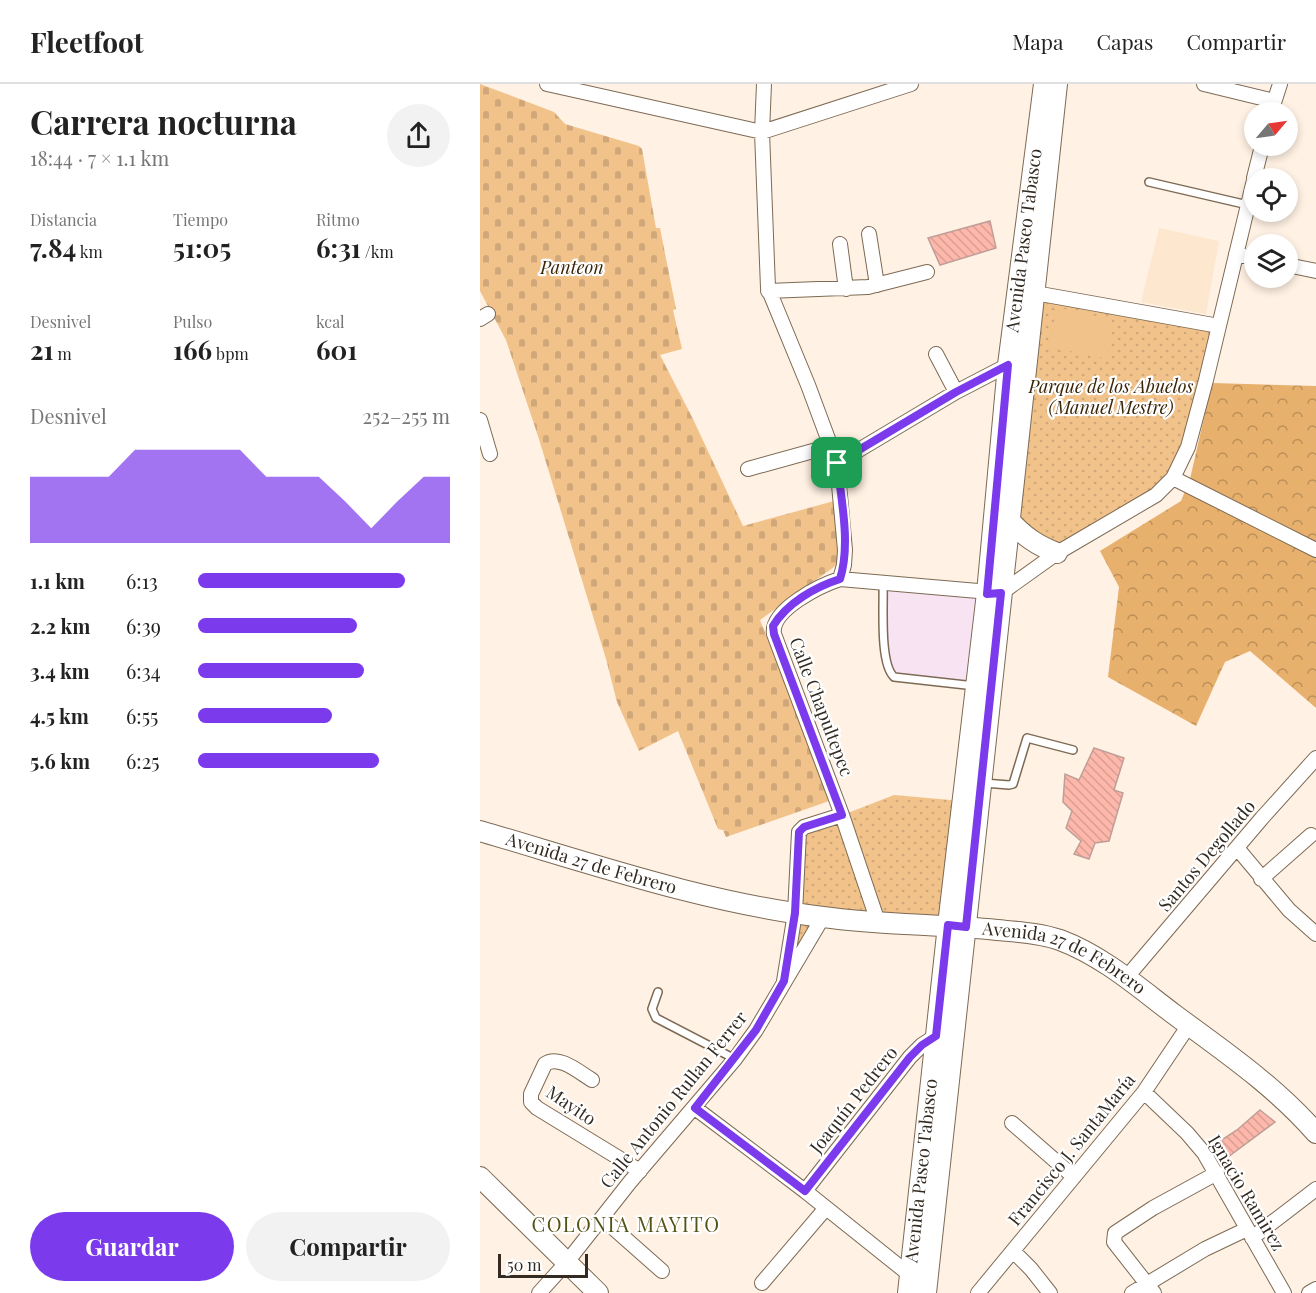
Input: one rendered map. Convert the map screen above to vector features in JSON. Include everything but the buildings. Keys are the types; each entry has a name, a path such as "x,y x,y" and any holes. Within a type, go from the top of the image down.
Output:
{"main road":[{"name":"Avenida Paseo Tabasco","path":"920,1288 936,1036 981,782 1008,365 1044,84"},
{"name":"Avenida Paseo Tabasco","path":"920,1288 957,926 976,686 1009,520 1058,84"},
{"path":"1009,520 1023,536 1037,546 1057,553"},
{"name":"Avenida 27 de Febrero","path":"480,831 661,884 795,913 957,926 1058,939 1081,949 1126,978 1189,1025 1262,1080 1316,1133"},
{"path":"480,1177 564,1265 583,1293"},
{"path":"480,1192 598,1293"}],"street":[{"path":"547,84 762,132 894,87 911,84"},
{"path":"764,84 762,132 768,291 808,385 837,463 845,550 840,579"},
{"path":"1204,84 1260,102"},
{"path":"1274,102 1280,84"},
{"path":"994,593 1156,495 1173,478 1188,447 1244,221"},
{"path":"869,234 877,285"},
{"path":"840,244 846,289"},
{"path":"1236,254 1244,256"},
{"path":"1298,267 1316,270"},
{"path":"768,291 846,289 877,285 927,272"},
{"path":"1035,293 1219,326"},
{"path":"936,354 956,392"},
{"path":"837,463 956,392 1008,365"},
{"path":"480,420 490,454"},
{"path":"748,469 831,446"},
{"path":"1173,478 1316,550"},
{"name":"Calle Chapultepec","path":"878,921 773,626 805,595 840,579 994,593"},
{"name":"Santos Degollado","path":"1126,978 1316,758"},
{"path":"795,913 799,832 804,827 842,815"},
{"path":"1261,879 1311,835"},
{"path":"480,842 504,838"},
{"path":"1237,848 1289,910 1316,933"},
{"name":"Calle Antonio Rullan Ferrer","path":"784,981 795,913"},
{"name":"Calle Antonio Rullan Ferrer","path":"539,1293 735,1059 760,1023 823,917"},
{"name":"Francisco J. SantaMaría","path":"978,1293 1144,1092 1189,1025"},
{"name":"Joaquín Pedrero","path":"805,1191 910,1057 936,1036"},
{"name":"Mayito","path":"592,1080 558,1060 549,1061 545,1064 532,1091 531,1102 537,1108 639,1171"},
{"name":"Ignacio Ramirez","path":"1144,1092 1188,1133 1217,1173 1284,1293"},
{"path":"695,1108 805,1191 920,1288"},
{"path":"1012,1123 1074,1178"},
{"path":"1151,1288 1114,1242 1115,1233 1153,1208 1217,1173"},
{"path":"1132,1293 1151,1288 1205,1249 1250,1233 1316,1189"},
{"path":"762,1283 826,1208"},
{"path":"602,1218 662,1271"},
{"path":"1013,1251 1050,1293"},
{"path":"1309,1293 1316,1288"}],"lane":[{"path":"1149,182 1244,204"},
{"path":"883,583 885,655 891,674 894,677 976,686"},
{"path":"981,782 1013,784 1027,738 1073,750"},
{"path":"657,992 652,1009 656,1018 735,1059"}],"shaded area":[{"path":"1159,228 1219,241 1206,314 1141,302"},
{"path":"885,585 984,595 974,685 895,675 886,655"}],"green space":[{"name":"Panteon","path":"480,84 554,112 565,124 639,146 642,149 656,228 660,228 676,309 673,310 682,349 660,355 743,526 834,501 838,563 760,620 832,800 726,837 723,830 718,829 678,731 639,751 617,702 538,436 506,340 480,291"},
{"name":"Parque de los Abuelos (Manuel Mestre)","path":"1035,293 1219,326 1173,478 1057,553 1009,520"},
{"path":"1056,307 1110,319 1108,359 1050,347"},
{"path":"1212,383 1316,386 1316,708 1250,651 1225,662 1196,726 1108,677 1119,587 1100,551 1181,501 1190,479"},
{"path":"894,795 962,801 948,925 823,917 784,981 799,832"}],"district":[{"name":"COLONIA MAYITO","path":"626,1225"}],"route":[{"path":"1008,365 987,594 1001,593 966,927 948,925 936,1036 910,1057 805,1191 695,1108 756,1030 784,981 795,913 799,832 804,827 842,815 774,634 773,626 805,595 840,579 845,550 837,463 956,392 1008,365"}]}
